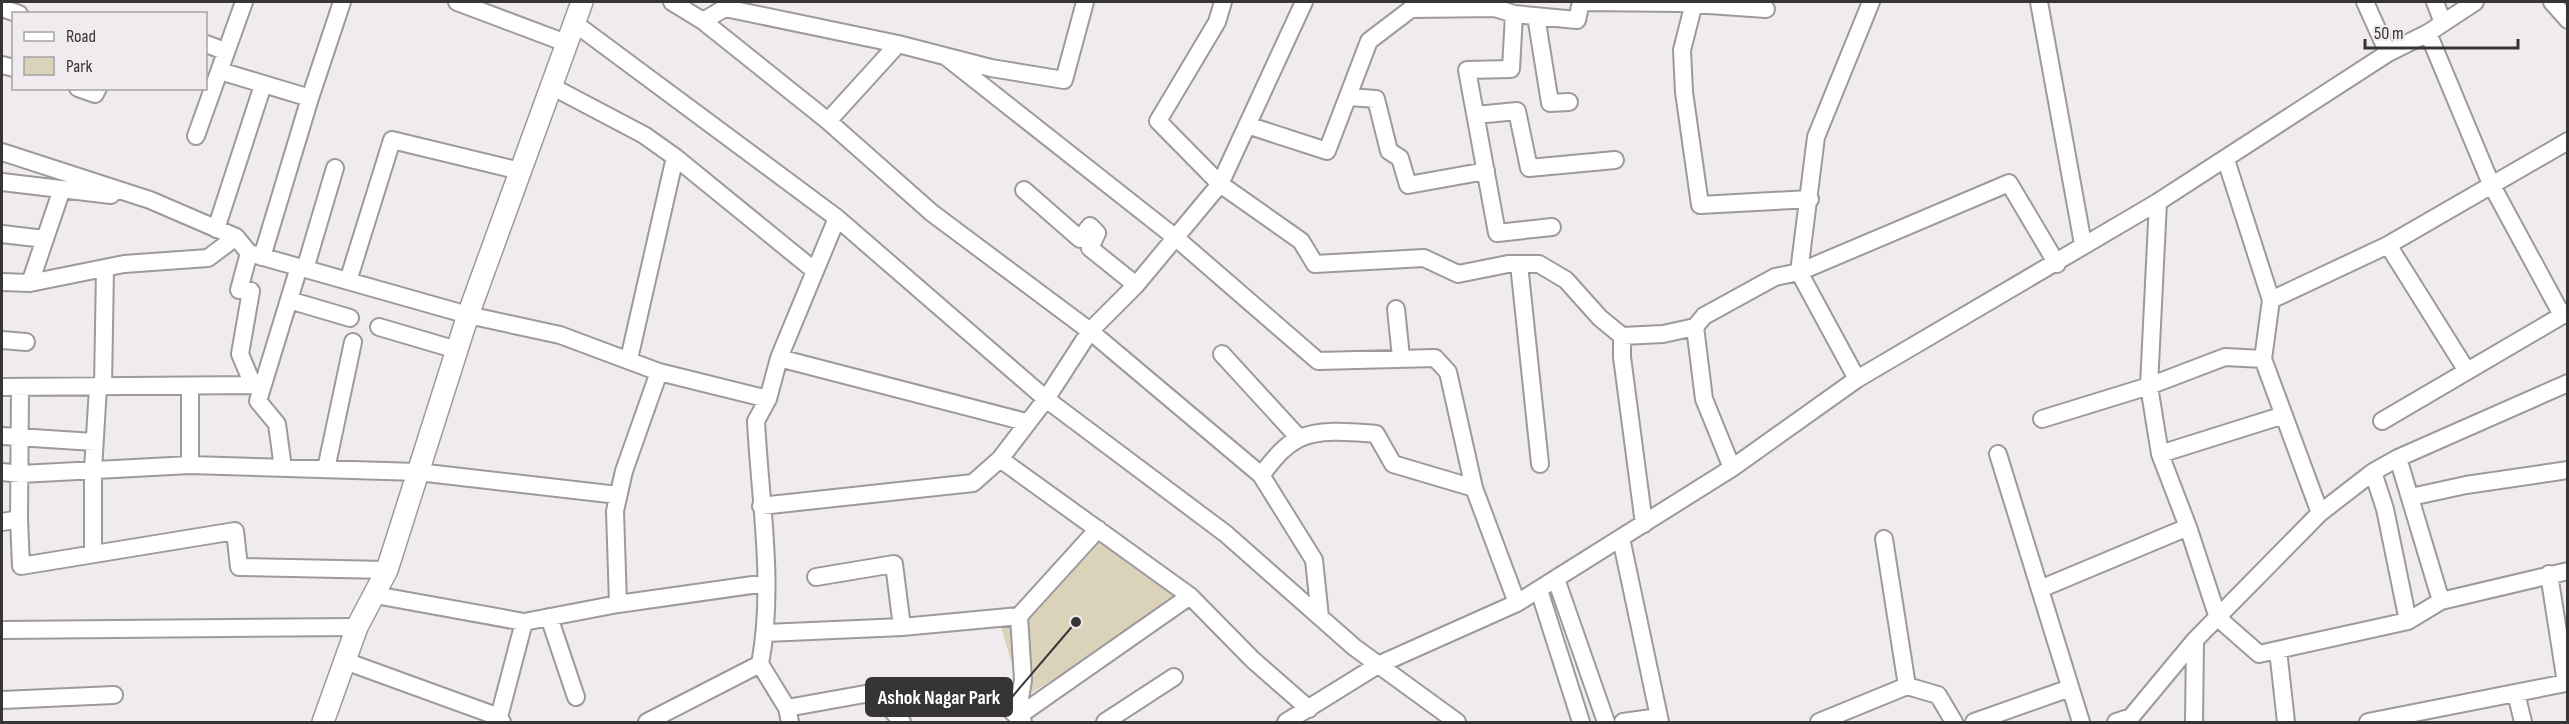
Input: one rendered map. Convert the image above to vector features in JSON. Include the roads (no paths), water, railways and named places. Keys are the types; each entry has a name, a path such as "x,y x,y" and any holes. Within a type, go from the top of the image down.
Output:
{"street":[{"path":"196,136 244,2"},
{"path":"2,387 20,389 253,385 240,354 251,291 239,290 256,255 342,2"},
{"path":"457,2 566,43"},
{"path":"323,723 357,627 387,570 468,315 582,2"},
{"path":"672,2 703,21 828,121 932,213 1090,331 1261,475 1314,560 1320,617"},
{"path":"703,21 725,8 898,44 991,68 1064,80 1085,2"},
{"path":"1223,2 1217,22 1158,121 1220,184 1300,241 1315,264 1425,258 1458,274 1519,264 1539,264 1558,273 1600,318 1622,336 1663,334 1695,327 1704,316 1775,277 1799,272 2009,183 2057,264"},
{"path":"761,506 973,483 1000,459 1026,422 1046,399 1090,331 1136,285 1220,184 1304,2"},
{"path":"1857,379 1799,272 1816,137 1871,2"},
{"path":"2039,2 2083,244"},
{"path":"2365,2 2388,53"},
{"path":"2435,2 2443,23"},
{"path":"1286,723 1378,665 1517,603 1539,590 1732,468 1857,379 2057,264 2083,244 2158,202 2388,53 2428,33 2475,2"},
{"path":"2552,2 2568,20"},
{"path":"1247,125 1328,151 1369,41 1411,9 1496,8 1514,14 1577,20 1581,3 1694,3 1766,9"},
{"path":"1694,3 1682,50 1684,92 1700,205 1810,199"},
{"path":"1514,14 1511,69 1467,70 1497,233 1552,227"},
{"path":"1536,16 1550,104 1569,102"},
{"path":"573,22 837,218 1046,399 1226,534 1378,665 1457,722"},
{"path":"2382,421 2565,314 2491,184 2428,33"},
{"path":"207,44 225,51"},
{"path":"828,121 898,44"},
{"path":"945,56 1176,238 1318,361 1401,357 1434,358 1448,372 1474,488 1517,603"},
{"path":"220,71 310,98"},
{"path":"216,229 263,85"},
{"path":"550,86 612,117 675,157 815,272"},
{"path":"84,90 95,94 97,90"},
{"path":"1349,97 1376,99 1389,151 1400,158 1408,185 1486,171"},
{"path":"1476,115 1517,111 1528,168 1615,160"},
{"path":"348,281 392,140 520,171"},
{"path":"2271,300 2388,245 2568,141"},
{"path":"2,152 150,200 236,237 256,255 468,315 560,335 659,372 768,399"},
{"path":"629,359 675,157"},
{"path":"2226,160 2271,300 2263,359 2319,513"},
{"path":"282,468 277,424 258,401 289,300 335,168"},
{"path":"2,182 150,200"},
{"path":"30,283 62,189"},
{"path":"1024,190 1080,239 1090,226 1098,233 1089,248 1136,285"},
{"path":"2158,202 2149,386 2160,454 2188,527 2218,618 2259,654 2408,621 2441,601 2568,571"},
{"path":"837,218 779,358 768,399 756,421 766,583 766,633 760,664 788,715 876,692 968,694 989,689 1020,720"},
{"path":"2,234 45,239"},
{"path":"2,282 30,283 105,268 208,258 236,237"},
{"path":"2388,245 2467,371"},
{"path":"1519,264 1540,464"},
{"path":"93,554 94,442 100,387 105,268"},
{"path":"289,300 350,318"},
{"path":"1396,309 1401,357"},
{"path":"379,327 457,350"},
{"path":"1695,327 1704,399 1732,468"},
{"path":"1622,336 1622,357 1644,524"},
{"path":"2,340 26,342"},
{"path":"326,469 353,342"},
{"path":"1222,354 1299,438"},
{"path":"2042,419 2149,386 2225,357 2263,359"},
{"path":"779,358 1026,422"},
{"path":"618,604 615,511 624,471 659,372"},
{"path":"2126,721 2195,640 2319,513 2373,472 2398,458 2568,383"},
{"path":"190,386 190,465"},
{"path":"20,389 21,566 236,531 239,567 387,570"},
{"path":"2160,454 2284,415"},
{"path":"1261,475 1281,451 1299,438 1348,432 1376,434 1394,464 1474,488"},
{"path":"2,436 94,442"},
{"path":"1998,454 2081,723"},
{"path":"2398,458 2441,601"},
{"path":"1000,459 1190,596 1253,660 1309,709"},
{"path":"2,472 21,474 190,465 418,472 618,495"},
{"path":"2411,497 2466,485 2568,470"},
{"path":"2373,472 2385,509 2408,621"},
{"path":"2,522 19,519"},
{"path":"2040,589 2188,527"},
{"path":"766,633 902,627 1019,616 1098,529"},
{"path":"1620,538 1659,720 1623,723"},
{"path":"1884,539 1907,686"},
{"path":"816,577 894,564 902,627"},
{"path":"2368,723 2437,716 2516,693 2566,683 2549,574"},
{"path":"1556,579 1606,723"},
{"path":"375,595 524,622 618,604 766,583"},
{"path":"1539,590 1581,723"},
{"path":"1020,720 1190,596"},
{"path":"1019,616 1023,680 1020,720"},
{"path":"549,617 576,697"},
{"path":"345,661 500,720 524,622"},
{"path":"2,630 357,627"},
{"path":"2194,723 2195,640"},
{"path":"2278,650 2286,723"},
{"path":"647,723 760,664"},
{"path":"1105,723 1174,677"},
{"path":"1819,723 1907,686 1938,695 1953,723"},
{"path":"1974,723 2070,688"},
{"path":"876,692 902,723"},
{"path":"2516,693 2523,723"},
{"path":"2,700 114,695"}],"place":[{"name":"Ashok Nagar Park","path":"1076,622"}]}
